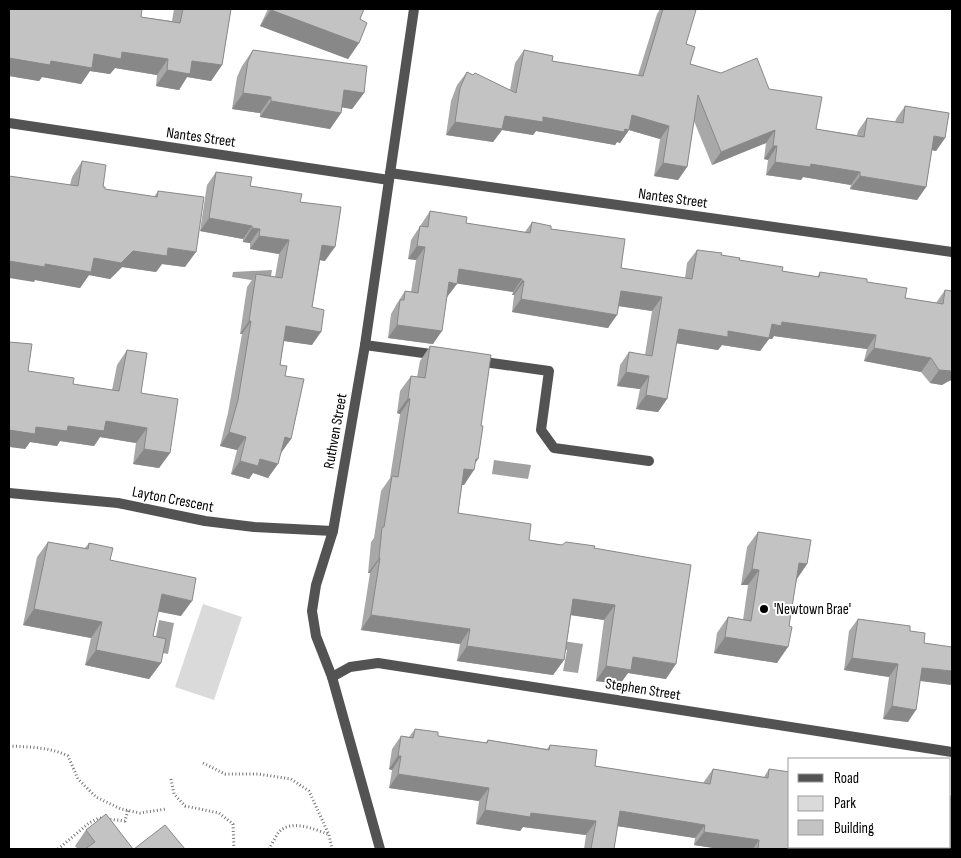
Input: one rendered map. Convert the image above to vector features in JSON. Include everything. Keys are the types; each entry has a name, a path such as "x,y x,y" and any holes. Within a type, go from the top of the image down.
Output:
{"street":[{"name":"Ruthven Street","path":"380,849 332,677 316,636 312,611 316,585 333,531 364,345 414,9"},
{"name":"Nantes Street","path":"9,123 952,252"},
{"path":"364,345 452,357"},
{"path":"471,360 549,371 540,430 554,448 649,461"},
{"name":"Layton Crescent","path":"9,493 118,503 204,521 254,527 333,531"},
{"name":"Stephen Street","path":"332,677 350,667 378,663 952,752"}],"path":[{"path":"9,746 51,750 68,756 78,779 96,797 121,809 140,813 166,810"},
{"path":"203,763 225,774 258,774 291,778 309,791 329,835 332,849"},
{"path":"171,778 174,794 185,806 219,813 233,824 234,849"},
{"path":"58,849 88,823 99,818 125,822 128,810"},
{"path":"269,849 280,830 293,826 310,827 329,835"}],"green space":[{"path":"203,604 242,617 214,700 175,687"}],"shaded area":[{"path":"272,270 269,289 263,282 232,277 233,272"},
{"path":"494,460 531,465 528,479 492,474"},
{"path":"159,620 174,623 168,654 153,651"},
{"path":"563,641 583,644 578,673 563,671 567,650 562,649"}],"building":[{"path":"9,9 142,9 141,17 180,23 183,9 231,9 222,65 192,61 190,74 167,70 168,59 122,52 121,59 94,54 92,68 51,61 50,65 9,58"},
{"path":"272,9 364,9 360,19 367,23 359,43"},
{"path":"663,9 696,10 686,44 695,47 690,64 721,73 757,58 769,89 822,97 816,129 864,137 867,118 903,123 905,106 949,113 945,138 934,136 926,187 860,176 860,172 811,164 810,167 775,162 777,146 773,146 775,130 721,152 698,95 687,167 663,163 669,126 632,115 629,130 625,129 624,132 543,117 543,122 505,116 502,129 455,122 460,88 467,72 473,75 475,73 516,93 524,50 553,56 552,61 643,76"},
{"path":"253,50 367,66 364,93 344,90 341,113 271,101 271,97 243,93 248,61"},
{"path":"82,161 106,165 103,187 105,189 157,197 158,191 204,197 196,252 168,248 167,256 133,251 121,263 94,258 91,272 45,264 45,267 9,261 9,176 78,186"},
{"path":"216,172 252,177 250,186 302,194 300,202 341,207 335,247 322,245 312,307 324,310 321,332 286,326 280,365 287,366 285,376 304,379 291,439 285,437 278,464 260,459 258,466 240,461 246,437 229,432 238,400 251,321 249,321 256,274 282,278 289,240 259,236 260,229 252,228 252,226 209,218"},
{"path":"430,211 467,217 466,223 530,233 532,222 551,226 551,229 625,239 621,268 692,279 697,250 722,253 721,255 740,258 739,260 783,267 782,271 819,277 820,272 867,279 867,282 907,288 905,298 943,304 945,290 952,291 952,371 939,370 931,358 874,348 876,335 782,322 781,326 772,324 769,338 728,331 728,337 679,329 667,399 646,395 649,376 626,372 629,352 652,356 662,297 621,291 617,315 521,299 524,281 522,279 459,269 457,284 449,282 442,331 397,325 400,300 404,300 405,291 418,293 425,247 417,246 420,226 428,227"},
{"path":"9,342 32,344 28,371 74,378 73,384 119,391 127,350 147,353 141,393 178,399 170,453 144,449 147,428 106,421 104,431 68,426 67,431 36,427 35,434 9,430"},
{"path":"430,346 491,355 478,459 476,459 474,470 464,469 458,513 531,524 529,540 562,545 566,542 595,546 594,548 691,565 676,664 633,657 631,670 606,666 615,605 573,599 564,660 467,646 470,629 371,615 380,558 382,527 384,527 392,476 398,477 410,399 408,398 411,376 425,378"},
{"name":"'Newtown Brae'","path":"758,532 811,540 807,564 799,563 789,626 792,627 788,647 725,637 728,617 751,621 759,570 752,569"},
{"path":"48,542 88,549 89,543 113,548 110,560 196,578 192,601 162,594 153,636 166,639 161,663 96,650 102,622 34,609"},
{"path":"858,619 910,626 910,631 925,633 924,643 952,647 952,671 922,668 916,710 892,706 898,664 852,658"},
{"path":"415,729 438,732 438,736 487,743 488,740 549,750 550,745 597,750 595,766 710,784 713,769 768,778 769,769 788,772 788,848 803,849 758,849 759,840 704,832 705,825 620,811 614,849 591,849 596,821 531,813 530,817 485,810 489,788 398,774 401,756 398,756 401,736 413,738"},
{"path":"952,797 952,849 871,849 951,848"},
{"path":"106,814 133,849 85,849 95,842 86,830"},
{"path":"165,825 185,849 134,849"}],"place":[{"name":"'Newtown Brae'","path":"764,609"}]}
